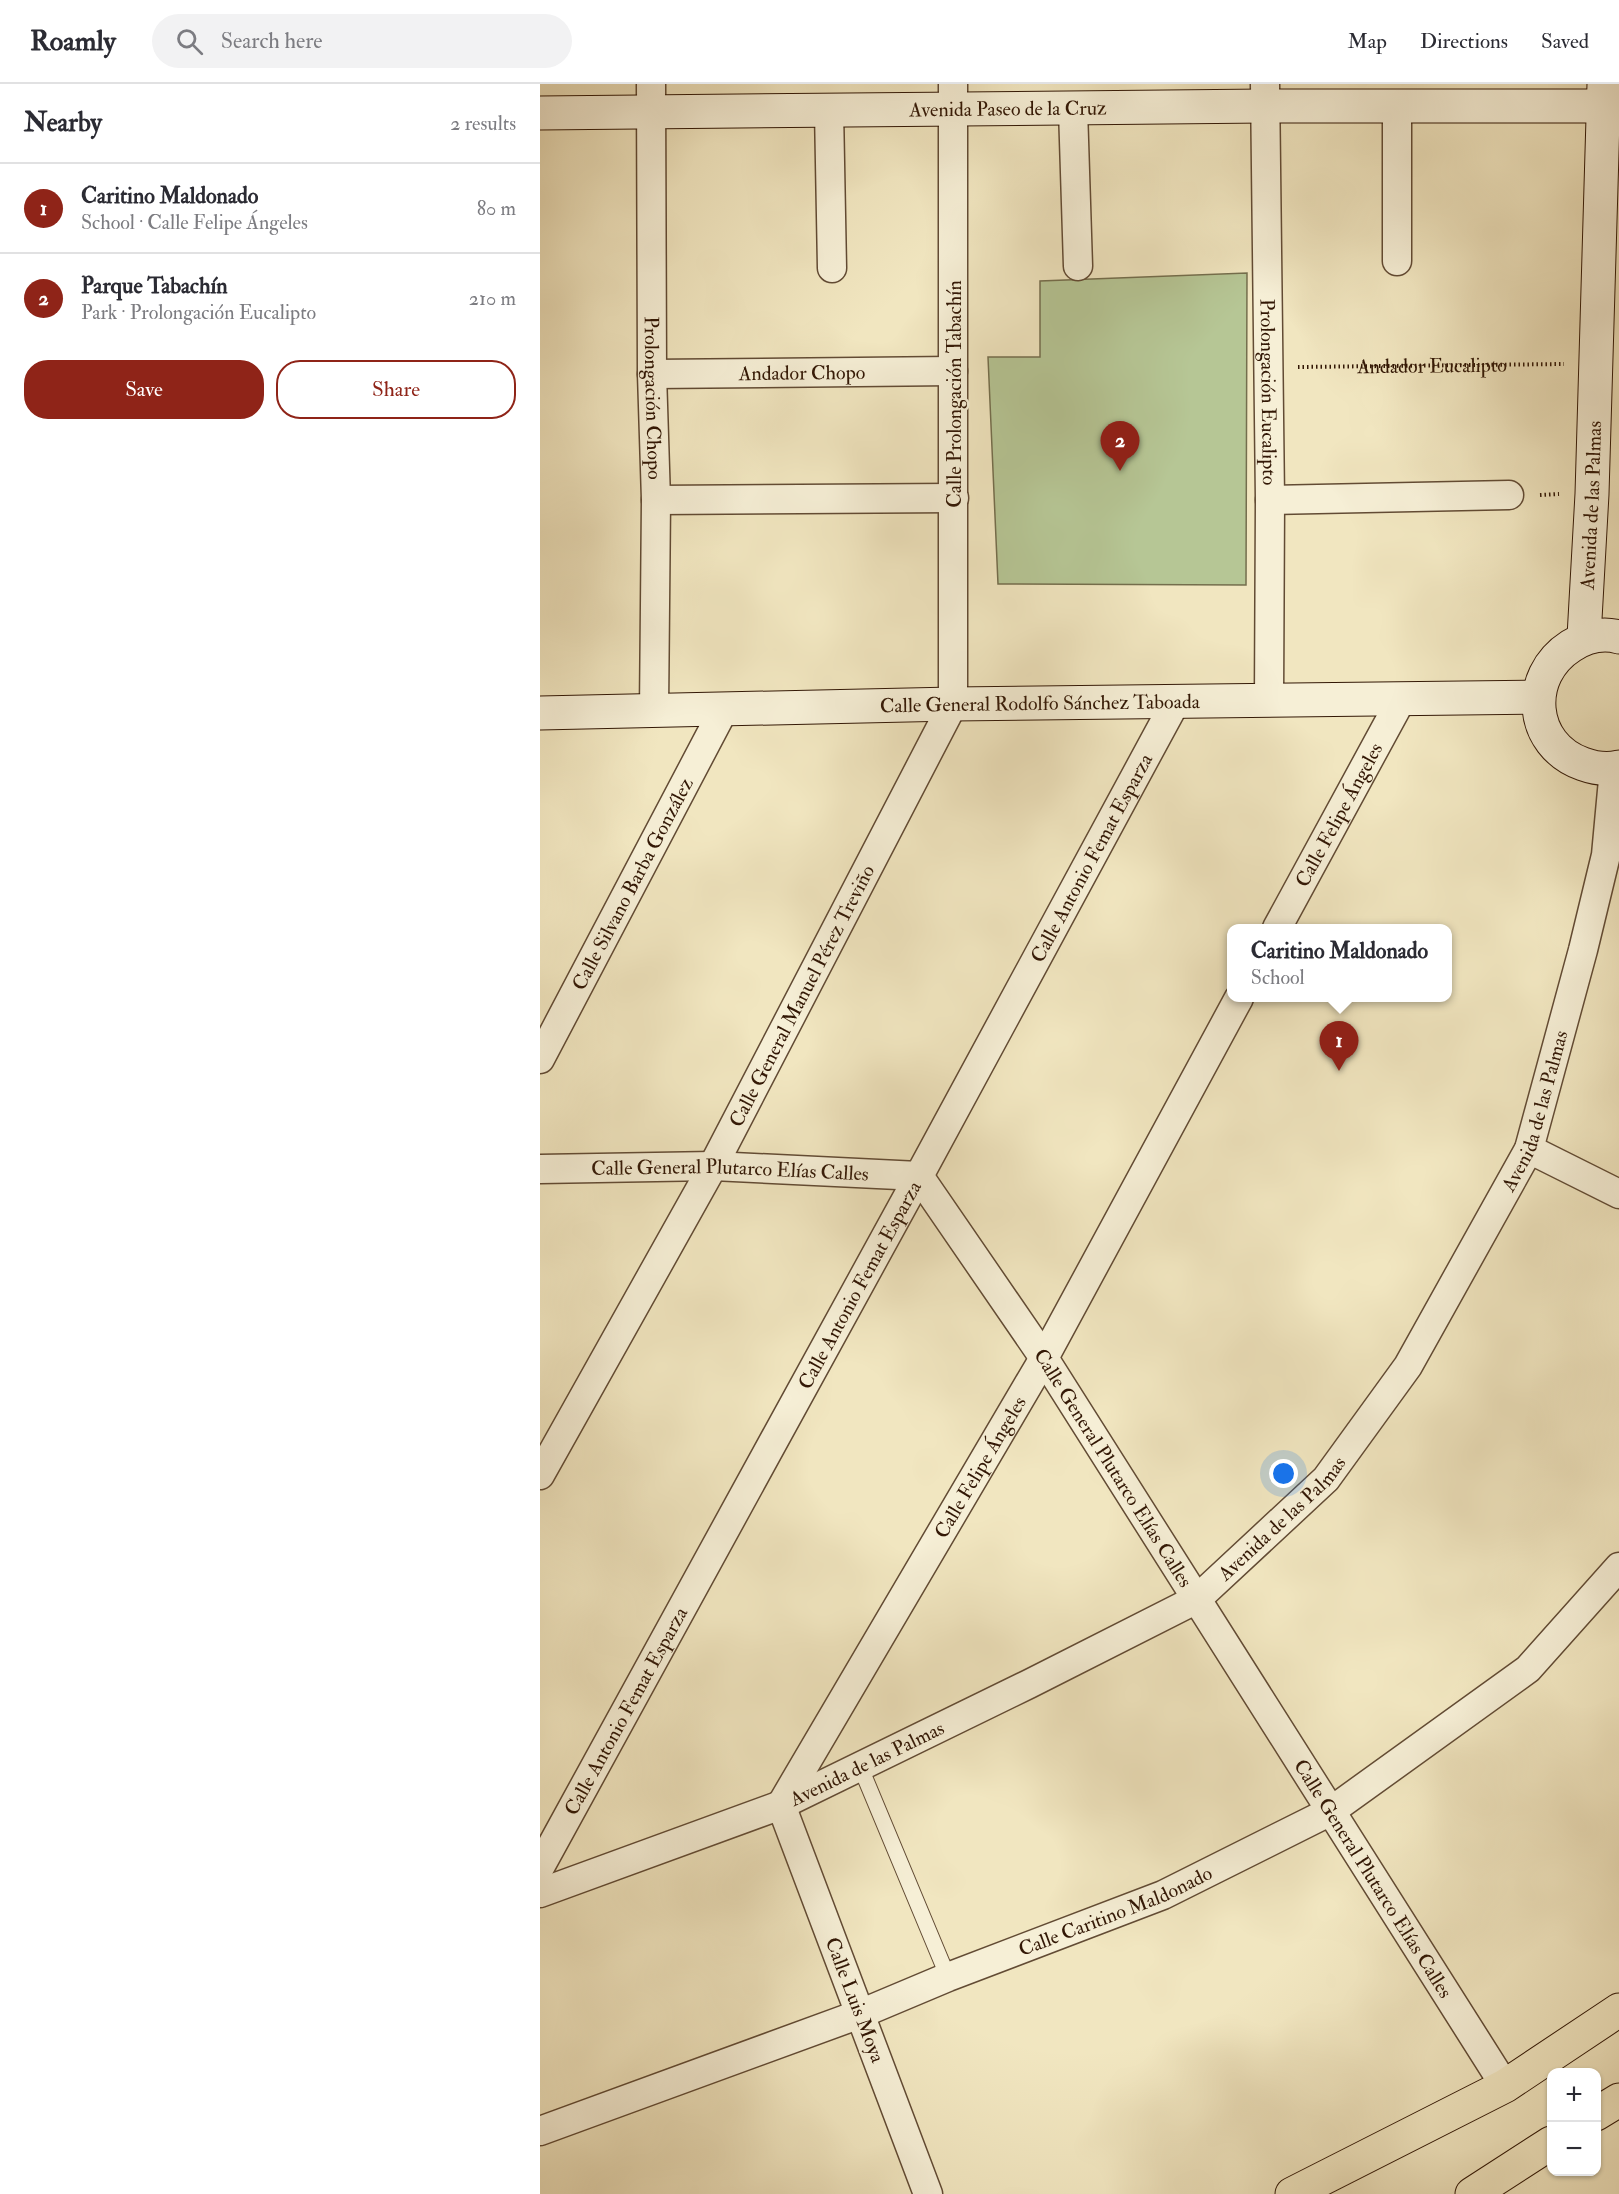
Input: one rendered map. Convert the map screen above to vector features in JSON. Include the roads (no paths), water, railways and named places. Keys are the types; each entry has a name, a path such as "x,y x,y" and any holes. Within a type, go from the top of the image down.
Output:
{"main road":[{"path":"1292,2194 1505,2086 1619,2010"},
{"path":"1601,2111 1619,2100"},
{"path":"1472,2194 1547,2146"}],"street":[{"name":"Avenida Paseo de la Cruz","path":"540,113 651,98 830,110 954,96 1073,109 1265,95 1397,106 1609,98"},
{"name":"Prolongación Eucalipto","path":"1265,95 1270,500 1269,699"},
{"name":"Calle Prolongación Tabachín","path":"953,704 954,96"},
{"name":"Prolongación Chopo","path":"651,98 652,374 656,500 654,711"},
{"name":"Avenida de las Palmas","path":"1584,637 1609,98"},
{"path":"1397,106 1397,261"},
{"path":"1073,109 1078,266"},
{"path":"830,110 832,268"},
{"name":"Andador Chopo","path":"652,374 953,371"},
{"path":"1270,500 1509,495"},
{"path":"656,500 954,498"},
{"path":"1617,768 1594,768 1572,760 1551,741 1541,720 1538,697 1544,674 1558,654 1584,637 1610,635 1619,637"},
{"name":"Calle General Rodolfo Sánchez Taboada","path":"540,713 953,704 1538,697"},
{"name":"Calle Felipe Ángeles","path":"1279,924 1401,699"},
{"name":"Calle Antonio Femat Esparza","path":"540,1867 919,1176 1176,701"},
{"name":"Calle General Manuel Pérez Treviño","path":"540,1475 714,1166 953,704"},
{"name":"Calle Silvano Barba González","path":"540,1059 724,709"},
{"name":"Avenida de las Palmas","path":"540,1893 782,1805 1197,1599 1326,1479 1408,1366 1529,1149 1583,950 1606,855 1617,768"},
{"name":"Calle Felipe Ángeles","path":"782,1805 1044,1358 1237,1002"},
{"path":"1529,1149 1619,1194"},
{"name":"Calle General Plutarco Elías Calles","path":"540,1169 714,1166 919,1176 1044,1358 1505,2086"},
{"name":"Calle Caritino Maldonado","path":"540,2131 860,2014 948,1977 1163,1895 1331,1811 1528,1669 1619,1567"},
{"name":"Calle Luis Moya","path":"782,1805 928,2194"}],"lane":[{"path":"860,1766 948,1977"}],"place":[{"name":"Parque Tabachín","path":"1120,471"},
{"name":"Caritino Maldonado","path":"1339,1071"}]}
